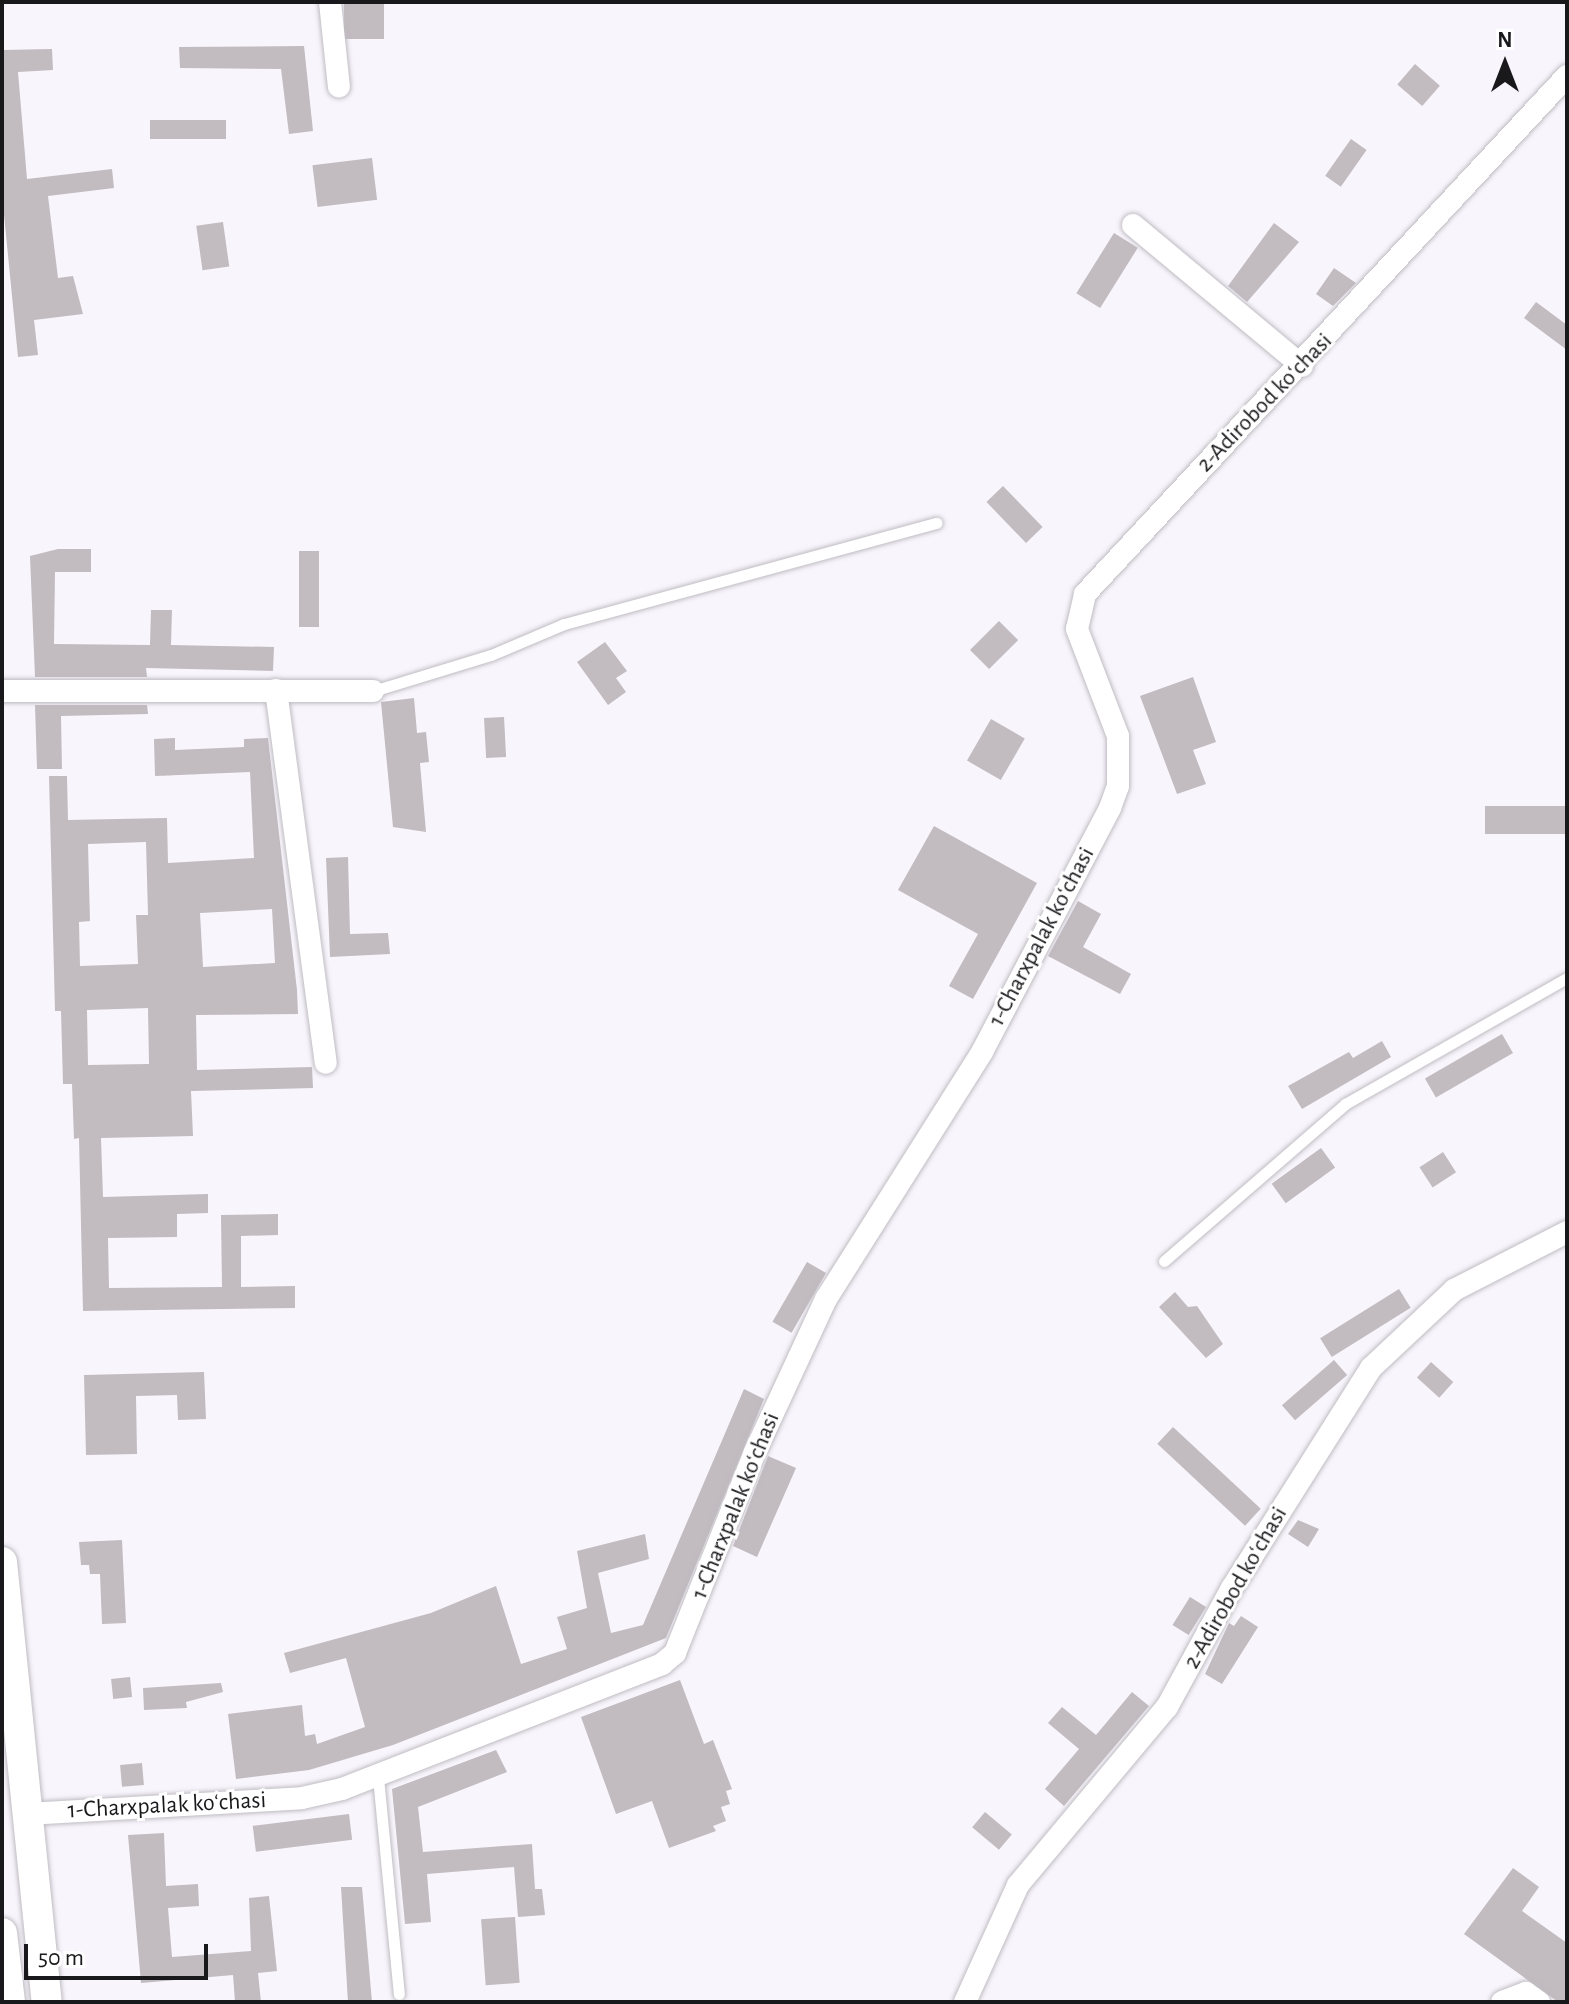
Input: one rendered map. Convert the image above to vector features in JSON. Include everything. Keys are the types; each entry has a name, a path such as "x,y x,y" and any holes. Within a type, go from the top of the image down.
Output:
{"main road":[{"path":"2,1562 47,2002"},
{"path":"2,1933 10,2002"}],"street":[{"path":"330,2 339,87"},
{"name":"2-Adirobod koʻchasi","path":"1120,767 1109,708 1077,629 1085,594 1302,366 1567,76"},
{"path":"1133,225 1302,366"},
{"path":"276,690 326,1063"},
{"path":"2,691 373,691"},
{"name":"1-Charxpalak koʻchasi","path":"27,1814 302,1798 378,1777 662,1664 675,1653 755,1452 826,1299 982,1052 1110,808 1120,767"},
{"name":"2-Adirobod koʻchasi","path":"965,2002 1018,1885 1167,1707 1232,1588 1371,1368 1454,1290 1567,1232"},
{"path":"1502,2002 1526,1993 1539,2002"}],"lane":[{"path":"373,691 491,655 564,624 937,523"},
{"path":"1164,1261 1345,1104 1567,978"},
{"path":"378,1777 399,1994"}],"building":[{"path":"344,2 384,2 384,39 344,39"},
{"path":"304,46 313,131 289,134 281,69 180,68 179,47"},
{"path":"52,49 53,70 18,72 27,179 112,169 114,188 48,196 58,278 73,276 83,314 34,320 38,355 18,357 2,194 2,50"},
{"path":"1415,64 1440,86 1422,106 1397,84"},
{"path":"150,120 226,120 226,139 150,139"},
{"path":"1351,139 1367,150 1341,187 1325,176"},
{"path":"372,158 377,200 318,207 312,165"},
{"path":"223,222 229,267 203,270 196,226"},
{"path":"1274,223 1299,242 1247,302 1228,286"},
{"path":"1114,233 1138,248 1100,308 1076,293"},
{"path":"1334,268 1356,283 1333,306 1316,294"},
{"path":"1536,302 1567,325 1567,350 1524,318"},
{"path":"1003,486 1043,527 1026,543 986,502"},
{"path":"58,549 91,549 91,572 55,572 54,644 150,645 151,610 172,610 171,645 274,647 273,671 146,668 147,677 35,677 30,556"},
{"path":"299,551 319,551 319,627 299,627"},
{"path":"999,621 1018,640 989,669 970,650"},
{"path":"605,642 627,671 616,678 626,692 608,705 577,662"},
{"path":"1193,677 1216,742 1193,750 1206,784 1177,794 1140,696"},
{"path":"414,698 417,733 426,732 429,762 420,763 426,832 393,827 381,702"},
{"path":"35,705 147,705 148,714 61,716 62,769 37,769"},
{"path":"504,717 506,757 486,758 484,718"},
{"path":"991,719 1025,738 1001,780 967,761"},
{"path":"175,738 175,750 244,747 244,739 268,738 298,1014 196,1015 197,1070 312,1067 313,1088 191,1091 193,1136 101,1138 103,1197 208,1194 208,1213 177,1214 177,1237 108,1238 109,1288 222,1287 221,1215 278,1214 278,1235 241,1236 241,1287 295,1286 295,1308 83,1311 79,1138 74,1139 72,1084 63,1084 61,1011 55,1011 49,776 67,776 68,820 167,818 168,863 254,858 250,772 155,776 154,739","holes":["146,842 148,915 136,915 138,964 80,966 79,922 90,921 88,844","272,909 275,963 203,967 200,913","148,1008 149,1064 88,1065 87,1010"]},
{"path":"1485,806 1567,806 1567,834 1485,834"},
{"path":"934,826 1037,883 973,999 949,986 978,934 898,890"},
{"path":"348,857 350,934 388,933 390,954 330,957 326,858"},
{"path":"1078,901 1101,914 1083,947 1131,974 1120,994 1048,956"},
{"path":"1502,1034 1513,1053 1436,1098 1425,1078"},
{"path":"1382,1041 1391,1057 1302,1109 1288,1086 1349,1052 1353,1058"},
{"path":"1321,1148 1335,1167 1286,1203 1272,1184"},
{"path":"1443,1152 1456,1172 1433,1187 1420,1167"},
{"path":"807,1262 826,1273 792,1333 772,1322"},
{"path":"1399,1289 1411,1308 1332,1357 1320,1338"},
{"path":"1175,1292 1188,1307 1197,1306 1223,1344 1206,1358 1159,1307"},
{"path":"1334,1360 1347,1375 1295,1420 1282,1405"},
{"path":"1431,1362 1453,1382 1439,1398 1417,1378"},
{"path":"204,1372 206,1419 178,1420 177,1395 136,1396 137,1454 86,1455 84,1375"},
{"path":"744,1389 764,1399 666,1638 393,1745 309,1770 236,1779 228,1714 302,1705 305,1736 315,1734 317,1744 365,1727 346,1658 290,1673 284,1653 431,1613 496,1586 521,1664 567,1649 557,1617 587,1608 577,1551 645,1534 649,1559 598,1573 611,1633 643,1625"},
{"path":"1173,1427 1261,1509 1245,1526 1157,1444"},
{"path":"768,1456 796,1468 757,1557 733,1546"},
{"path":"1298,1520 1319,1529 1308,1547 1288,1534"},
{"path":"122,1540 126,1623 102,1624 100,1574 90,1574 89,1565 81,1565 79,1542"},
{"path":"1190,1597 1206,1607 1189,1635 1173,1625"},
{"path":"1241,1616 1258,1627 1222,1684 1205,1674 1229,1623 1234,1626"},
{"path":"130,1677 132,1697 113,1699 111,1679"},
{"path":"680,1680 704,1744 713,1740 732,1789 726,1791 730,1804 721,1807 726,1821 713,1826 716,1831 669,1848 652,1801 616,1814 581,1717"},
{"path":"221,1683 223,1692 186,1702 187,1708 144,1710 143,1688"},
{"path":"1132,1692 1149,1706 1064,1806 1045,1789 1079,1749 1048,1723 1062,1707 1096,1735"},
{"path":"496,1750 507,1772 418,1807 423,1852 532,1844 535,1889 542,1889 545,1915 518,1917 514,1867 427,1874 431,1922 405,1924 392,1789"},
{"path":"142,1763 144,1785 122,1787 120,1765"},
{"path":"985,1812 1012,1834 999,1850 972,1827"},
{"path":"349,1814 352,1840 256,1852 253,1826"},
{"path":"164,1833 166,1886 198,1884 199,1906 168,1908 172,1957 251,1951 249,1898 269,1896 277,1971 258,1973 261,2002 235,2002 233,1975 141,1983 128,1835"},
{"path":"1513,1868 1539,1887 1522,1911 1567,1943 1567,2002 1558,2002 1464,1934"},
{"path":"341,1887 362,1887 372,2002 348,2002"},
{"path":"515,1917 520,1983 486,1985 481,1919"}]}
